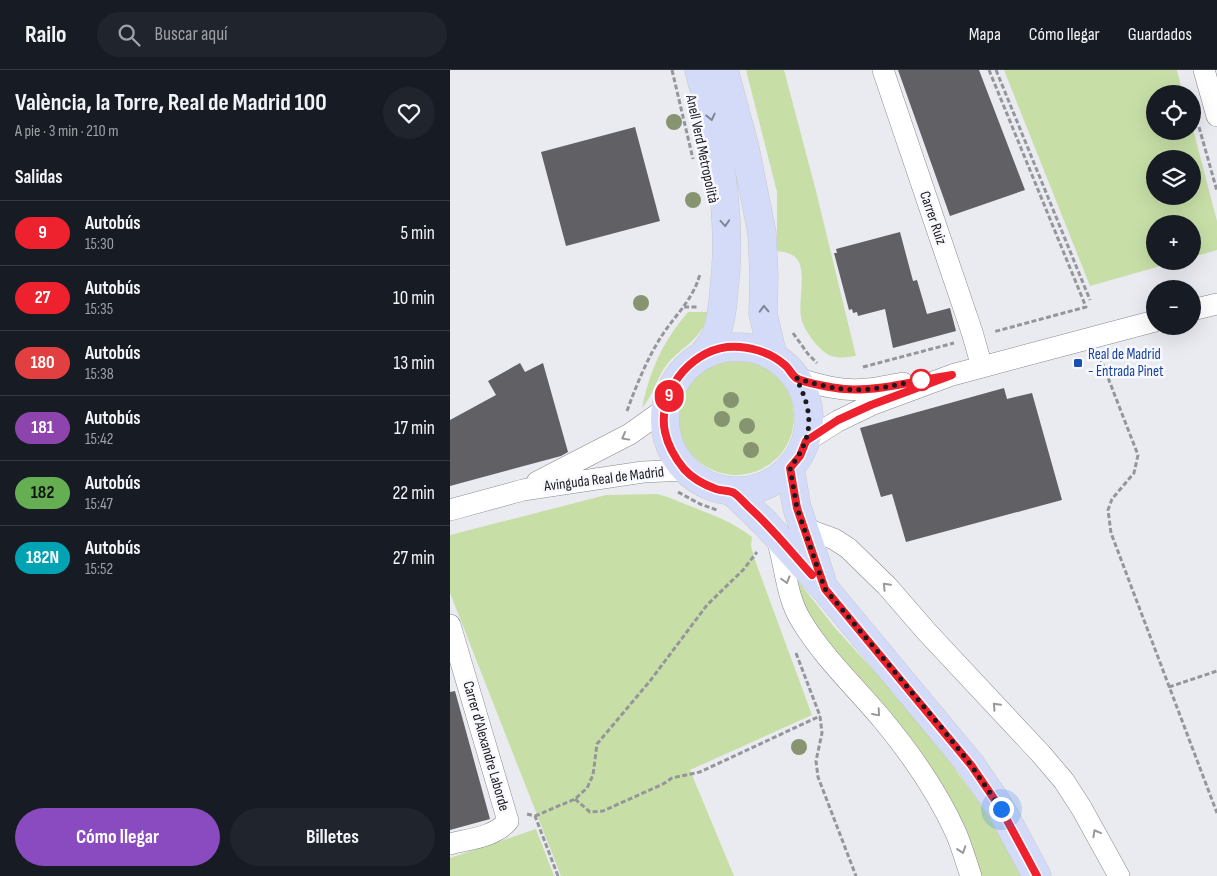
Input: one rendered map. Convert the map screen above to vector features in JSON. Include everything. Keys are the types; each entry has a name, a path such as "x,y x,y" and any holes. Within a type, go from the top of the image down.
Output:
{"main road":[{"path":"699,70 717,143 723,185 727,249 725,287 719,322 715,336 703,355"},
{"path":"724,70 745,148 762,233"},
{"path":"739,70 761,153 763,314 773,356"},
{"path":"727,501 774,482 800,456 806,441 809,419 806,398 796,378 786,366 773,356 750,348 726,347 703,355 685,368 672,387 665,409 665,431 680,480 700,481 716,489 763,543 825,589 971,765 1001,809 1037,876"},
{"path":"790,468 797,508 825,589"}],"street":[{"name":"Carrer Ruiz","path":"883,70 972,332 982,367"},
{"path":"1204,70 1207,118"},
{"path":"1201,308 1217,304"},
{"path":"806,441 838,420 871,405 952,375 1146,323"},
{"path":"796,378 819,385 844,389 866,389 952,375"},
{"name":"Avinguda Real de Madrid","path":"523,490 630,434 665,409"},
{"name":"Avinguda Real de Madrid","path":"450,510 523,490 642,472 680,480"},
{"path":"803,526 834,539 848,548 887,586 926,631 1041,754 1064,781 1120,876"},
{"path":"763,543 780,548 790,597 801,621 819,647 882,718 914,758 940,801 957,835 971,876"},
{"name":"Carrer d'Alexandre Laborde","path":"450,625 501,826"},
{"path":"450,844 501,826"}],"path":[{"name":"Anell Verd Metropolità","path":"672,70 693,162"},
{"path":"985,334 1086,307 989,70"},
{"path":"996,70 1090,300"},
{"path":"1207,118 1217,191"},
{"path":"625,416 656,346 693,294 700,273"},
{"path":"789,325 808,354 820,365"},
{"path":"1092,338 1138,455 1134,473 1112,499 1108,510 1111,533 1217,813"},
{"path":"858,369 958,342"},
{"path":"680,480 700,504 727,501"},
{"path":"761,561 763,543"},
{"path":"501,826 528,814 535,816 575,798 587,788 593,776 597,744 650,682 707,604 743,570 763,543"},
{"path":"796,651 820,716 822,733 816,761 818,777 856,876"},
{"path":"1169,687 1217,671"},
{"path":"575,798 590,812 603,811 663,784 672,778 700,772 820,716"},
{"path":"535,816 558,876"}],"green space":[{"path":"746,70 784,70 856,356 833,357 824,352 815,343 803,324 800,310 802,279 800,265 793,255 777,251 777,192"},
{"path":"1004,70 1177,70 1181,85 1146,85 1146,140 1196,140 1198,150 1146,150 1146,205 1201,205 1201,160 1217,221 1217,250 1201,255 1201,215 1146,215 1146,270 1090,286"},
{"path":"688,312 709,312 701,331 665,367 642,408 653,369 671,334"},
{"path":"736,359 758,363 777,376 790,395 794,417 790,439 777,458 758,471 736,475 714,471 695,458 682,439 678,417 682,395 695,376 714,363"},
{"path":"657,494 718,517 752,537 751,546 756,563 812,715 690,770 734,876 561,876 450,593 450,535 606,495"},
{"path":"788,568 835,628 898,697 939,747 993,821 1022,876 979,876 809,621"},
{"path":"536,829 554,876 450,876 450,858"}],"building":[{"path":"898,70 979,70 1025,190 950,216"},
{"path":"635,127 660,221 566,246 541,152"},
{"path":"900,232 913,281 917,280 927,314 950,308 956,331 893,348 885,309 858,316 857,312 853,313 852,309 849,310 834,253 837,253 836,249"},
{"path":"520,363 525,372 543,363 568,452 561,456 450,486 450,420 496,395 488,381"},
{"path":"1004,388 1007,399 1032,393 1062,500 906,542 892,494 881,497 860,428"},
{"path":"455,691 490,819 450,830 450,692"}],"bus line":[{"name":"9","path":"812,575 766,522 733,492 716,489 700,481 686,470 672,452 665,431 665,409 672,387 685,368 703,355 726,347 750,348 773,356 786,366 796,378 819,385 844,389 866,389 952,375 871,405 838,420 806,441 800,456 790,468 797,508 825,589 971,765 1001,809 1037,876"}],"place":[{"name":"Real de Madrid - Entrada Pinet","path":"1078,363"}],"route":[{"path":"921,380 866,389 844,389 819,385 796,378 806,398 809,419 806,441 800,456 790,468 797,508 825,589 941,727 971,765 1001,809"}]}
